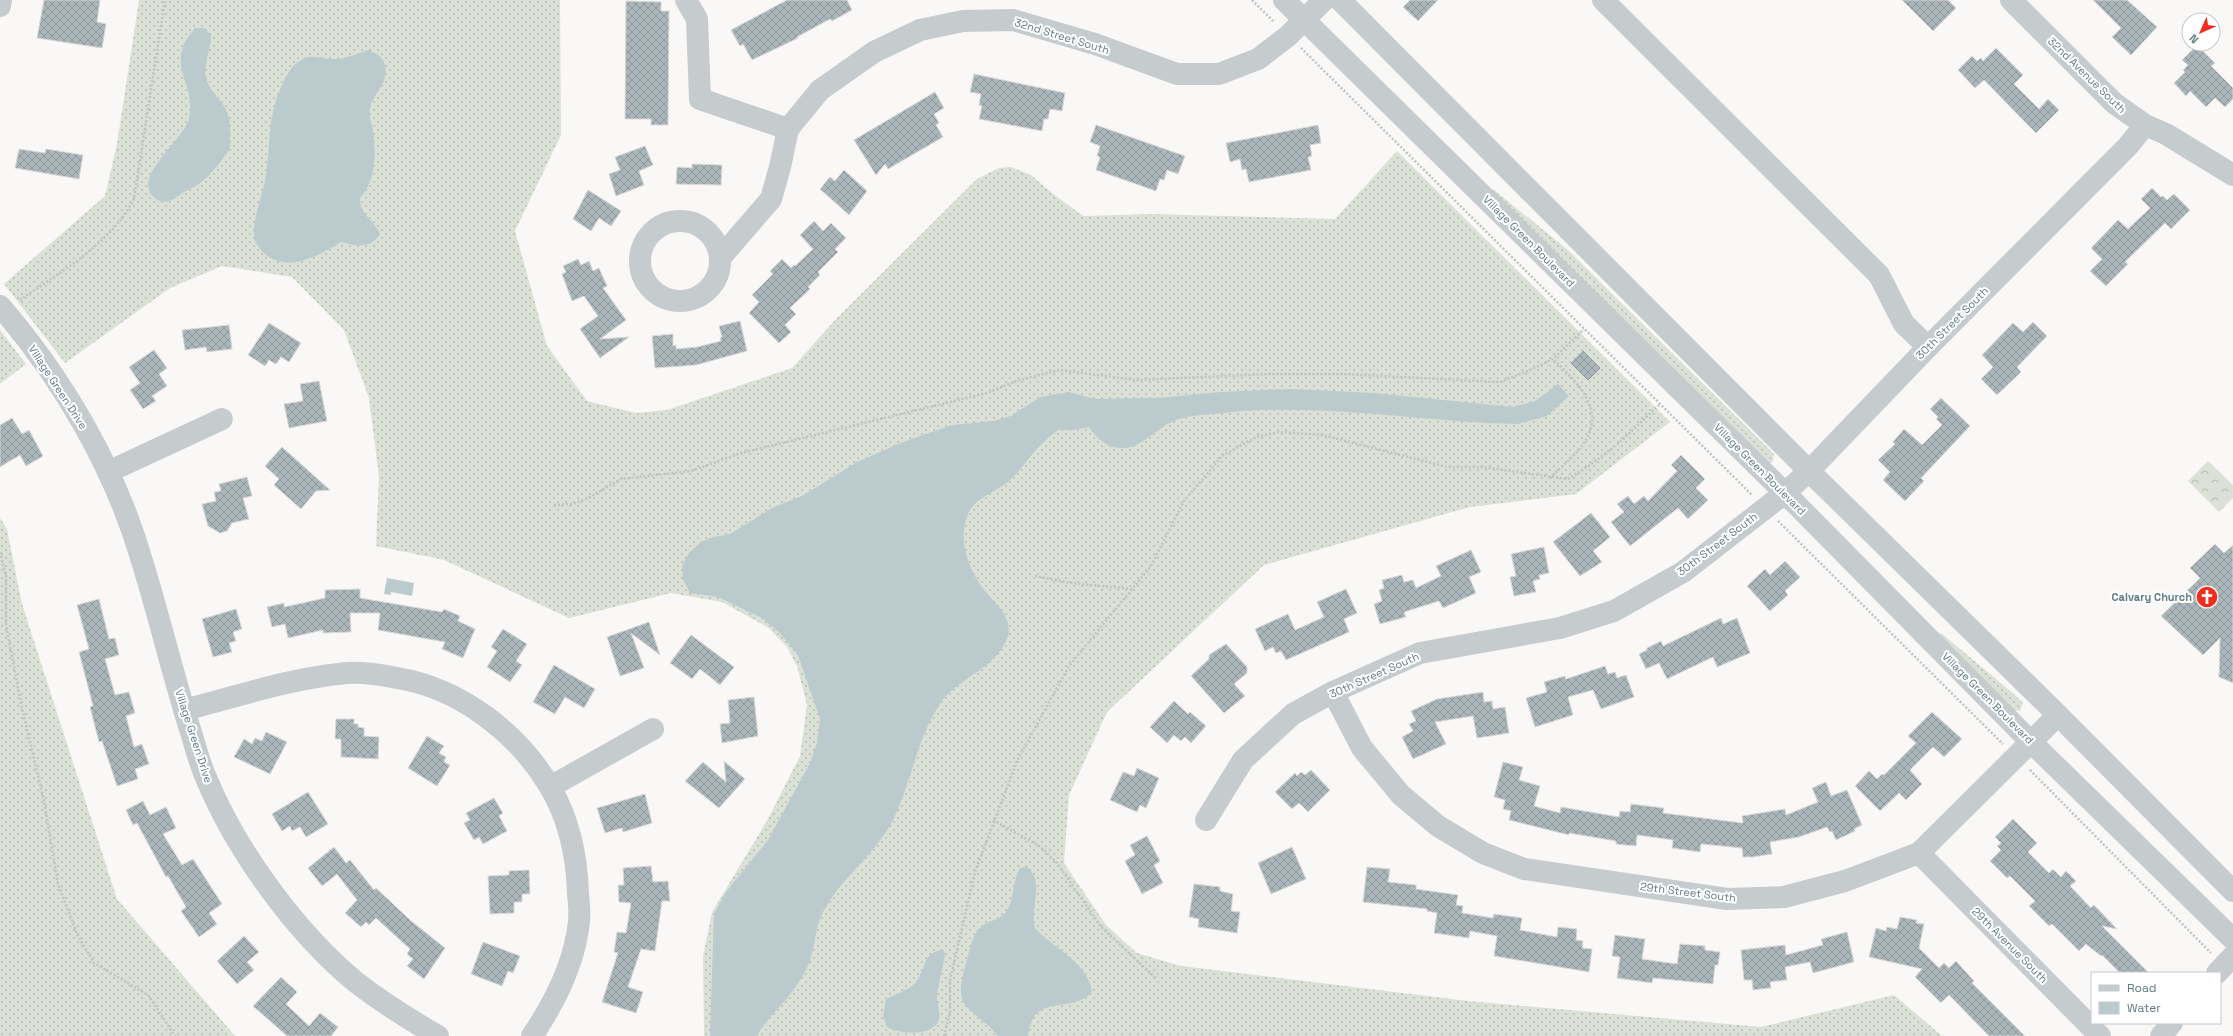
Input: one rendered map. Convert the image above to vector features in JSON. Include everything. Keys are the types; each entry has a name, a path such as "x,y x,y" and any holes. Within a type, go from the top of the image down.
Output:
{"street":[{"path":"0,6 1,0"},
{"path":"686,0 697,18 700,99 788,129"},
{"name":"Village Green Boulevard","path":"1284,0 1785,493 2023,749 2233,939"},
{"name":"32nd Street South","path":"721,258 771,199 788,129 820,90 874,52 920,30 963,21 1013,20 1095,44 1177,74 1219,74 1258,59 1288,36 1324,0"},
{"path":"1340,0 1809,471 2058,715 2233,890"},
{"path":"1603,0 1879,275 1904,324 1928,347"},
{"name":"32nd Avenue South","path":"2011,0 2114,103 2145,125 2166,134 2233,175"},
{"name":"30th Street South","path":"1206,820 1244,760 1293,714 1333,692 1420,653 1560,628 1614,610 1683,572 1785,493 1809,471 1928,347 2128,146 2145,125"},
{"name":"Village Green Drive","path":"9,304 45,364 79,416 108,472 142,559 184,710 206,779 232,834 272,892 316,944 357,982 403,1015 438,1036"},
{"path":"108,472 222,419"},
{"path":"184,710 291,682 348,673 398,678 444,691 488,718 524,751 550,787 568,828 578,868 579,921 569,966 546,1016 532,1036"},
{"name":"29th Street South","path":"1333,692 1362,748 1401,795 1438,826 1483,853 1524,869 1727,898 1784,897 1845,881 1919,853 2058,715"},
{"path":"550,787 653,729"},
{"name":"29th Avenue South","path":"1919,853 2100,1036"},
{"path":"2160,1036 2171,1024"}],"path":[{"path":"9,304 76,260 108,234 127,212 134,199 165,0"},
{"path":"1252,0 1764,508 2023,749 2215,957 2225,965"},
{"path":"554,505 573,504 590,497 622,479 691,471 741,453 987,393 1016,381 1059,370 1136,380 1270,374 1313,374 1500,382 1553,359 1584,329"},
{"path":"1550,478 1580,447 1590,431 1591,417 1589,403 1580,385 1553,359"},
{"path":"944,1036 950,1012 950,980 975,872 993,820 1017,761 1069,666 1134,589 1151,566 1184,501 1222,456 1256,437 1278,432 1323,435 1447,467 1482,467 1550,478 1568,479 1620,443 1660,404"},
{"path":"0,552 6,576 6,624 20,704 44,801 58,884 78,936 94,963 148,995 175,1036"},
{"path":"1036,576 1071,583 1134,589"},
{"path":"993,820 1041,847 1057,863 1101,926 1157,979"}],"green space":[{"path":"139,0 560,0 561,135 515,231 547,346 587,401 636,413 667,410 792,368 837,318 977,179 999,168 1011,167 1031,175 1083,216 1151,214 1335,219 1397,151 1670,422 1576,494 1470,507 1264,565 1107,712 1069,795 1064,863 1106,925 1137,953 1181,966 1468,1001 1761,1027 1894,995 1942,1036 704,1036 703,956 712,912 768,819 800,756 807,705 797,666 787,647 769,628 722,602 671,593 569,618 444,560 376,546 379,476 369,398 344,330 292,277 222,266 170,288 65,363 4,284 105,196 117,144"},
{"path":"1494,190 1568,250 1774,454 1773,461 1771,463 1766,463 1493,191"},
{"path":"0,330 26,364 0,384"},
{"path":"2208,461 2233,485 2233,498 2219,512 2188,481"},
{"path":"0,518 7,529 22,604 117,899 235,1036 0,1036"},
{"path":"1941,633 2015,695 2023,703 2020,711 2014,710 1939,635"}],"water":[{"path":"195,28 204,28 211,35 206,64 206,76 209,85 224,106 228,115 230,149 213,171 202,182 172,200 167,202 161,201 155,198 149,189 149,180 153,169 185,128 189,119 189,95 183,74 181,52 186,41"},
{"path":"368,50 378,55 382,59 386,71 384,81 373,99 370,108 374,140 374,167 369,184 360,198 360,204 364,213 380,234 376,239 368,244 352,245 341,242 324,252 306,260 297,262 278,261 269,257 261,250 255,241 254,226 265,182 272,116 279,93 289,71 299,61 306,58 314,57 341,59"},
{"path":"1558,384 1569,396 1547,416 1518,424 1481,423 1332,411 1258,410 1200,415 1179,419 1168,423 1140,443 1125,448 1118,448 1105,443 1099,439 1089,427 1074,430 1058,430 1055,432 1038,447 1009,481 972,507 966,521 964,546 968,560 978,581 1006,618 1009,633 1006,641 992,660 947,695 932,717 894,818 879,842 841,886 824,910 817,927 813,951 809,963 804,974 788,997 766,1022 757,1036 710,1036 714,914 726,892 768,840 809,765 817,743 820,719 798,655 780,633 762,618 718,597 690,593 683,579 682,566 689,553 701,542 713,537 730,534 772,508 804,495 857,462 903,442 952,425 994,421 1011,416 1040,397 1069,392 1095,399 1157,398 1221,392 1290,389 1374,393 1513,407 1535,401"},
{"path":"387,578 414,583 412,596 391,592 391,595 384,594"},
{"path":"1027,867 1033,874 1036,888 1034,912 1035,928 1077,964 1089,981 1092,991 1086,997 1078,1001 1052,1006 1037,1013 1032,1020 1028,1036 998,1036 966,1006 962,1000 962,980 970,946 978,930 1006,912 1011,901 1017,873 1020,868"},
{"path":"943,950 945,954 937,994 939,1019 936,1025 931,1029 917,1032 901,1032 887,1027 883,1017 886,999 912,986 919,978 925,962 931,954 936,951"}],"building":[{"path":"44,0 100,0 97,22 106,24 102,48 37,38"},
{"path":"787,0 847,0 852,10 832,21 830,19 797,37 798,38 752,60 743,44 740,46 731,30"},
{"path":"1410,0 1438,0 1418,21 1403,7"},
{"path":"1902,0 1948,0 1956,8 1933,31"},
{"path":"2093,0 2127,0 2157,27 2131,55 2112,37 2121,28"},
{"path":"626,1 661,2 661,11 669,11 668,125 651,125 651,119 625,119"},
{"path":"1996,48 2023,75 2014,84 2039,109 2048,99 2059,110 2036,133 1984,80 1975,88 1958,70 1972,56 1977,61 1981,58 1983,61"},
{"path":"2190,52 2204,52 2215,63 2211,66 2233,88 2233,99 2225,107 2215,98 2206,107 2190,91 2186,96 2174,83 2185,72 2183,70 2188,65 2182,60"},
{"path":"974,74 1065,93 1062,111 1050,109 1048,119 1044,119 1042,131 979,119 982,106 979,105 981,94 970,92"},
{"path":"935,92 944,108 934,114 939,123 936,125 943,137 888,169 885,164 876,175 854,140"},
{"path":"1096,125 1185,156 1178,174 1167,170 1164,180 1160,179 1156,191 1096,170 1100,157 1097,156 1100,146 1090,142"},
{"path":"1318,125 1321,143 1310,145 1312,156 1308,157 1311,170 1249,182 1246,169 1242,170 1240,159 1230,162 1226,143"},
{"path":"645,146 653,165 639,171 644,185 616,196 609,174 620,170 615,157"},
{"path":"19,149 45,153 46,149 83,155 79,179 15,168"},
{"path":"692,164 722,165 721,185 676,184 677,167 692,168"},
{"path":"844,170 867,191 849,215 820,189 830,177 835,181"},
{"path":"2152,188 2161,197 2163,196 2167,200 2174,194 2190,210 2171,229 2165,223 2125,262 2128,264 2106,286 2090,271 2102,259 2091,248 2118,220 2128,229 2150,208 2141,199"},
{"path":"588,190 621,211 611,226 599,218 591,231 573,219"},
{"path":"814,221 823,231 831,223 846,238 835,249 838,252 818,272 820,275 808,287 810,289 790,308 796,314 785,325 791,332 779,343 749,313 759,302 752,295 773,274 770,271 782,259 791,268 813,249 800,235"},
{"path":"578,259 581,265 589,261 593,271 599,268 607,286 603,288 626,320 600,339 629,337 600,358 580,329 598,316 584,296 572,301 562,274 566,272 563,266"},
{"path":"740,321 747,351 696,365 655,368 652,336 673,334 673,346 676,345 676,349 697,347 721,341 720,338 722,337 719,326"},
{"path":"2033,322 2047,336 2017,367 2021,372 1997,395 1981,379 1993,367 1982,355 2013,323 2023,332"},
{"path":"269,323 301,343 289,362 281,357 276,364 269,360 265,366 248,355"},
{"path":"229,325 232,349 207,352 206,347 185,350 182,330"},
{"path":"154,350 167,368 159,374 167,386 152,396 156,401 143,409 130,390 140,383 129,367"},
{"path":"1583,350 1601,368 1588,381 1570,363"},
{"path":"319,381 327,421 289,428 284,404 303,401 300,384"},
{"path":"1941,398 1970,426 1921,478 1924,481 1905,501 1883,480 1890,472 1878,460 1895,444 1893,442 1904,429 1922,445 1942,425 1936,419 1938,417 1930,409"},
{"path":"12,418 22,434 29,430 43,456 26,466 20,455 0,467 0,425"},
{"path":"282,447 330,490 316,491 301,509 274,485 279,479 265,466"},
{"path":"1681,455 1705,479 1696,488 1708,500 1688,519 1678,508 1630,546 1611,522 1624,512 1617,504 1628,496 1634,504 1644,496 1648,501 1677,471 1671,465"},
{"path":"247,477 252,496 243,498 249,519 232,523 227,531 220,533 208,526 202,504 216,501 214,492 221,491 219,484"},
{"path":"1591,513 1610,537 1593,551 1602,562 1580,576 1553,542"},
{"name":"Calvary Church","path":"2215,544 2224,553 2233,545 2233,683 2219,677 2220,638 2203,655 2161,616 2200,578 2190,568"},
{"path":"1544,547 1549,573 1539,575 1540,579 1533,581 1536,592 1514,596 1510,577 1516,576 1511,554"},
{"path":"1471,550 1481,572 1469,577 1476,593 1443,608 1439,601 1404,612 1406,617 1380,624 1374,604 1382,601 1379,590 1384,588 1382,580 1402,575 1404,582 1413,580 1416,588 1441,576 1436,566"},
{"path":"1785,561 1800,577 1785,591 1788,595 1770,611 1747,586 1765,569 1770,575"},
{"path":"360,589 360,598 442,612 444,609 460,616 458,621 475,629 463,658 442,649 445,642 378,630 380,613 350,613 351,632 323,633 323,630 288,638 285,624 272,627 267,607 284,603 284,607 325,598 325,590"},
{"path":"1346,589 1357,613 1344,619 1349,632 1286,660 1281,651 1276,653 1273,647 1265,651 1255,629 1288,614 1295,630 1324,617 1317,602"},
{"path":"99,599 109,639 115,638 119,655 105,659 115,695 129,692 135,713 126,716 134,747 142,744 149,764 135,769 138,779 117,786 102,741 99,742 90,707 93,706 79,652 89,649 77,605"},
{"path":"236,609 242,629 233,632 236,641 229,643 232,652 213,657 202,619"},
{"path":"1721,618 1723,624 1737,618 1750,653 1717,667 1713,657 1667,679 1659,663 1646,669 1639,654 1647,650 1647,648 1661,641 1663,646"},
{"path":"649,622 660,655 631,633 644,668 620,676 607,637"},
{"path":"503,629 527,644 516,661 522,665 510,682 487,667 497,651 491,647"},
{"path":"691,635 734,667 720,685 700,669 692,679 670,663"},
{"path":"1226,644 1247,667 1247,673 1234,684 1245,696 1224,713 1191,676 1209,659 1209,655"},
{"path":"554,665 595,689 584,708 565,697 555,714 533,702"},
{"path":"1605,666 1608,674 1615,672 1617,678 1626,675 1634,697 1601,709 1593,690 1568,697 1573,715 1535,727 1526,698 1547,692 1544,682 1565,676 1566,679"},
{"path":"1483,692 1484,702 1492,701 1493,709 1505,707 1509,733 1477,738 1473,716 1435,722 1446,744 1413,759 1402,737 1413,731 1409,724 1416,721 1411,711 1437,699"},
{"path":"754,697 758,736 722,743 720,724 730,723 728,700"},
{"path":"1174,701 1188,714 1190,712 1206,726 1191,743 1185,737 1181,741 1174,735 1167,743 1150,727"},
{"path":"1932,712 1962,739 1944,757 1933,747 1910,770 1922,784 1906,800 1899,793 1880,811 1855,786 1869,771 1877,779 1882,774 1884,775 1916,743 1908,736"},
{"path":"336,719 354,719 354,724 358,724 358,727 364,728 364,736 379,737 378,759 341,757 341,739 335,739"},
{"path":"266,732 287,742 270,774 234,757 244,739 252,744 255,738 262,741"},
{"path":"427,736 444,746 439,753 446,757 444,762 450,765 437,786 408,768"},
{"path":"724,761 745,779 719,808 685,781 703,762 726,782"},
{"path":"1503,762 1523,767 1519,780 1540,786 1534,806 1560,813 1561,807 1619,817 1620,811 1630,812 1631,804 1664,808 1663,813 1743,823 1742,816 1785,809 1786,815 1818,802 1812,788 1826,782 1831,796 1847,790 1862,825 1854,829 1855,831 1836,840 1832,831 1830,832 1827,827 1799,837 1770,842 1772,854 1753,857 1743,857 1742,848 1701,844 1700,852 1672,848 1673,840 1637,835 1636,846 1616,844 1616,841 1569,833 1569,835 1509,820 1511,811 1503,809 1505,800 1494,797"},
{"path":"1137,768 1159,778 1146,808 1140,805 1137,812 1110,800 1123,772 1134,776"},
{"path":"1311,770 1330,790 1308,812 1299,803 1292,809 1275,792 1295,773 1297,776 1301,772 1305,775"},
{"path":"308,792 328,824 306,837 300,827 292,831 290,826 282,831 272,814"},
{"path":"645,794 652,823 623,832 622,828 605,833 597,808"},
{"path":"494,798 503,813 499,816 507,831 483,844 479,837 474,840 464,823 470,820 466,813"},
{"path":"143,801 150,815 166,807 176,828 163,834 182,865 193,859 222,904 209,913 217,924 199,937 181,911 186,907 168,876 166,877 137,823 133,825 126,810"},
{"path":"2013,819 2037,843 2028,852 2049,873 2053,869 2061,877 2066,871 2076,881 2070,886 2091,908 2094,905 2117,929 2102,926 2148,972 2119,972 2102,955 2101,956 2086,944 2079,951 2052,924 2049,926 2029,906 2035,901 2010,876 2007,878 1990,861 2001,850 1997,846 2001,843 1995,837"},
{"path":"1147,836 1160,861 1154,865 1163,883 1142,894 1125,861 1135,855 1130,845"},
{"path":"334,847 346,863 350,860 374,890 376,888 410,920 445,948 424,979 407,966 413,959 407,954 410,949 376,918 369,925 366,922 361,927 345,913 357,900 337,874 322,886 308,868"},
{"path":"1292,847 1306,879 1271,894 1258,863"},
{"path":"651,866 653,882 668,881 670,901 662,901 655,951 641,949 628,987 643,992 636,1013 602,1002 618,953 614,952 617,932 626,933 631,903 619,902 618,885 624,885 623,868"},
{"path":"1367,867 1390,869 1388,882 1416,885 1416,889 1458,895 1456,905 1463,906 1462,913 1493,918 1494,914 1522,918 1520,930 1557,937 1558,927 1577,929 1576,940 1583,941 1582,948 1592,949 1589,972 1494,956 1497,936 1470,931 1469,938 1434,933 1437,913 1427,911 1427,909 1363,902"},
{"path":"529,870 530,894 522,894 522,902 514,902 514,913 490,914 488,876 509,875 509,871"},
{"path":"1194,884 1220,887 1220,891 1233,894 1231,911 1240,912 1237,933 1198,927 1199,919 1189,917"},
{"path":"1900,917 1917,920 1916,923 1924,924 1919,948 1939,968 1944,963 1949,968 1956,961 1974,981 1972,983 2025,1036 1989,1036 1949,995 1941,1003 1915,977 1922,969 1869,957 1876,928 1886,931 1887,927 1897,929"},
{"path":"1847,932 1854,962 1813,973 1810,962 1785,967 1787,980 1770,982 1771,988 1753,990 1752,980 1744,980 1741,950 1785,945 1786,955 1823,945 1821,939"},
{"path":"1615,935 1645,939 1642,959 1677,964 1680,944 1705,946 1705,950 1720,952 1718,965 1715,965 1713,984 1653,978 1652,983 1617,978 1620,957 1612,956"},
{"path":"244,936 259,952 247,962 254,970 237,984 217,961"},
{"path":"483,942 520,956 513,973 508,971 502,986 471,974"},
{"path":"281,977 297,992 286,1004 309,1026 320,1013 338,1027 331,1036 287,1036 253,1006"}],"place":[{"name":"Calvary Church","path":"2207,597"}]}
